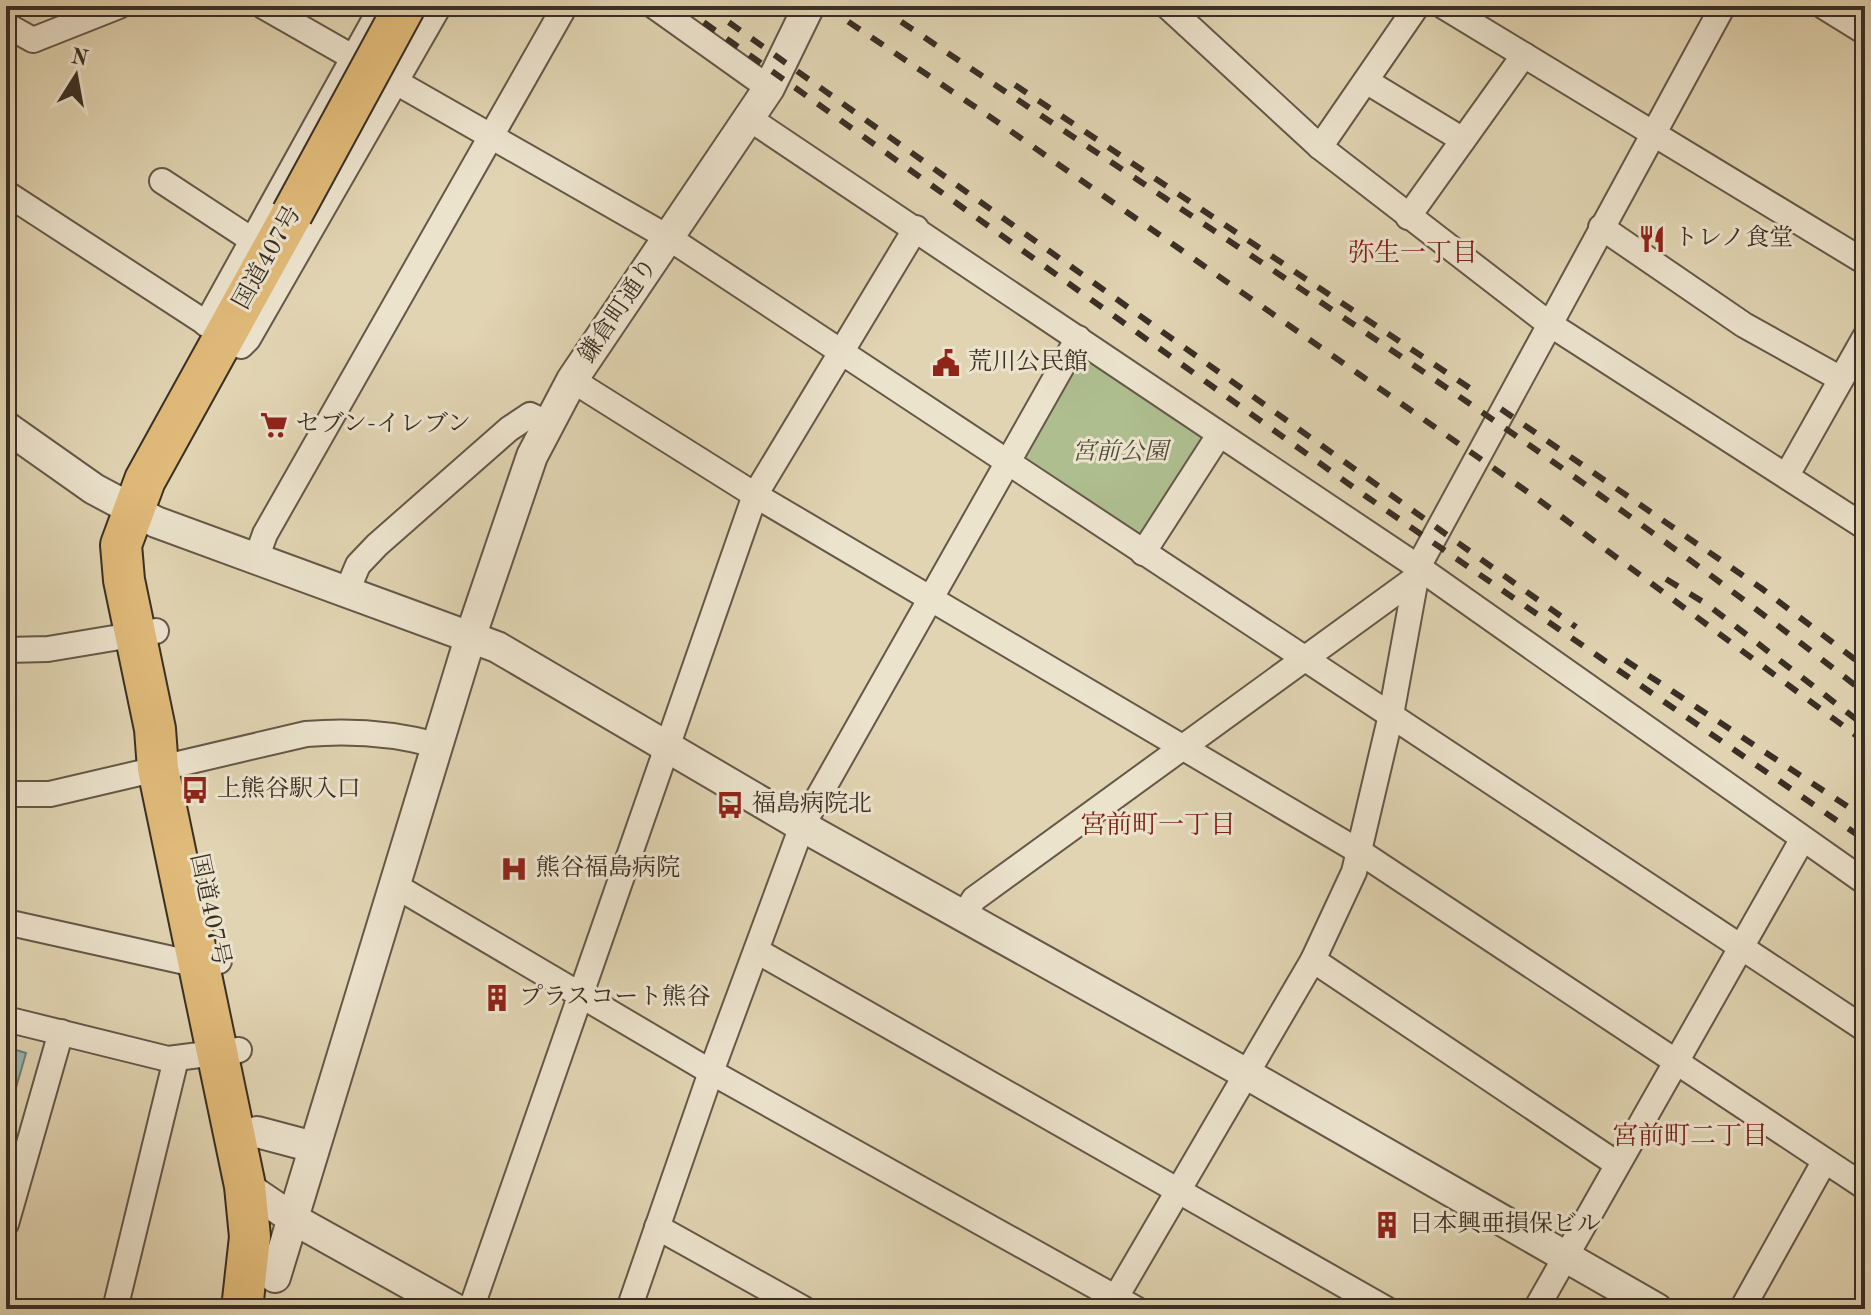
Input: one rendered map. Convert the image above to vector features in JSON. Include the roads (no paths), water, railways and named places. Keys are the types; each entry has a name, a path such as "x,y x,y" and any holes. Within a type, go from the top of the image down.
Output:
{"highway":[{"name":"国道407号","path":"271,1246 168,766 145,632 134,511 215,330 292,214 405,6"},
{"name":"国道407号","path":"228,1052 257,1132 271,1246"},
{"path":"242,1309 250,1237 271,1246"}],"street":[{"path":"6,25 33,40 119,6"},
{"path":"215,330 252,240 382,6"},
{"path":"6,193 241,346 439,6"},
{"path":"256,559 265,534 565,6"},
{"path":"654,6 769,88"},
{"name":"鎌倉町通り","path":"271,1246 320,1140 313,1133 471,635 532,456 572,380 750,119 769,88 809,6"},
{"path":"1320,147 1417,6"},
{"path":"1443,6 1865,262"},
{"path":"394,885 582,992 711,1072 1120,1305 1177,1189 1313,960 1360,852 1391,715 1416,574 1548,323 1655,136 1723,6"},
{"path":"1823,6 1865,32"},
{"path":"268,7 669,238 1865,1029"},
{"path":"1179,10 1320,147 1548,323 1865,527"},
{"path":"1408,217 1524,55"},
{"path":"1366,81 1463,140"},
{"path":"750,119 1078,338 1865,882"},
{"path":"162,181 252,240"},
{"path":"1601,227 1744,325 1841,379"},
{"path":"471,1309 755,495 916,228"},
{"path":"1787,475 1865,337"},
{"path":"629,1309 711,1072 802,826 1078,338"},
{"path":"572,380 755,495 932,598 1128,718 1360,852 1675,1064 1865,1187"},
{"path":"347,591 358,565 377,545 509,429 530,415 547,423"},
{"path":"6,427 94,489 134,511 497,647 802,826 1245,1073 1657,1309"},
{"path":"1143,553 1219,435"},
{"path":"963,917 974,899 1184,748 1416,574"},
{"path":"6,650 48,649 145,632"},
{"path":"6,794 50,794 306,734 347,730 411,737 437,745"},
{"path":"1536,1309 1568,1259 1617,1164 1802,840"},
{"path":"6,922 209,963"},
{"path":"757,951 1386,1309"},
{"path":"1313,960 1617,1164"},
{"path":"6,1019 176,1059 228,1052"},
{"path":"6,1224 61,1032"},
{"path":"115,1309 176,1059"},
{"path":"257,1132 313,1133"},
{"path":"1742,1309 1824,1162"},
{"path":"657,1227 804,1309"},
{"path":"271,1246 455,1309"}],"water":[{"path":"6,1047 26,1053 6,1123"}],"waterway":[{"path":"1861,6 1865,9"}],"railway":[{"path":"681,6 1367,497 1865,840"},
{"path":"706,6 1576,627"},
{"path":"825,6 1002,125 1535,497 1865,742"},
{"path":"878,6 1502,426 1625,513 1865,693"},
{"path":"1015,85 1471,389"},
{"path":"1501,409 1761,588 1865,667"},
{"path":"1666,579 1708,605 1865,726"},
{"path":"1625,660 1865,818"}],"place":[{"name":"トレノ食堂","path":"1652,239"},
{"name":"荒川公民館","path":"946,363"},
{"name":"セブン-イレブン","path":"274,425"},
{"name":"上熊谷駅入口","path":"195,790"},
{"name":"福島病院北","path":"730,805"},
{"name":"熊谷福島病院","path":"514,869"},
{"name":"プラスコート熊谷","path":"497,998"},
{"name":"日本興亜損保ビル","path":"1387,1225"}],"district":[{"name":"弥生一丁目","path":"1413,254"},
{"name":"宮前町一丁目","path":"1158,826"},
{"name":"宮前町二丁目","path":"1690,1137"}],"park label":[{"name":"宮前公園","path":"1120,453"}]}
